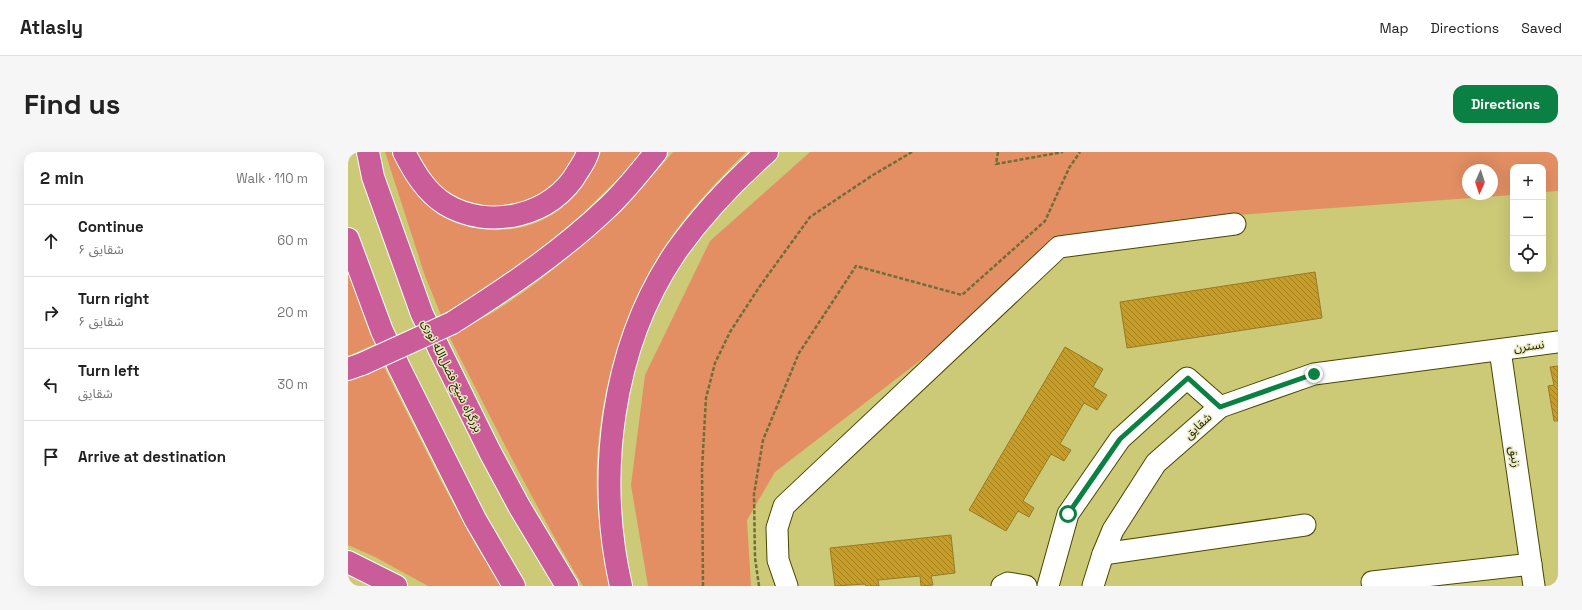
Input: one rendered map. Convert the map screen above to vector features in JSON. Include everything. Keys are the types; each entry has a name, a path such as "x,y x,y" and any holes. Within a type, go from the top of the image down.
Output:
{"highway":[{"name":"بزرگراه شیخ فضل‌الله نوری","path":"368,152 373,177 422,314 490,452 519,506 567,586"},
{"path":"404,152 421,181 431,194 446,204 467,214 489,218 508,217 526,213 543,206 561,193 574,178 588,152"},
{"path":"355,366 452,323 504,290 578,234 608,207 656,152"},
{"path":"621,586 614,555 609,495 611,443 617,402 626,361 646,308 675,254 718,200 767,152"},
{"path":"348,239 382,331 476,519 514,586"},
{"path":"348,562 396,586"}],"street":[{"path":"787,586 778,560 777,528 784,506 1059,247 1234,224"},
{"name":"نسترن","path":"1500,350 1558,342"},
{"name":"شقایق","path":"1093,586 1103,554 1113,530 1156,463 1220,407 1314,374 1500,350"},
{"name":"زنبق","path":"1500,350 1534,586"},
{"path":"1048,586 1068,514 1120,439 1188,378 1220,407"},
{"path":"1103,554 1305,525"},
{"path":"1372,582 1531,564"},
{"path":"1002,586 1008,583 1026,586"}],"path":[{"path":"704,586 702,469 706,398 716,363 730,332 760,286 810,217 873,175 912,152"},
{"path":"998,152 996,164 1063,152"},
{"path":"759,586 755,558 754,494 763,440 799,354 856,266 962,295 1045,221 1069,168 1080,152"}],"shaded area":[{"path":"385,152 393,152 426,203 442,215 460,224 480,229 500,230 520,228 557,212 581,188 592,171 601,152 643,152 582,214 534,255 486,289 441,315 425,276"},
{"path":"415,152 576,152 564,174 547,191 528,202 501,209 472,206 442,190 429,175"},
{"path":"673,152 746,152 702,198 681,223 663,249 646,278 631,310 609,379 602,415 598,451 597,486 599,520 610,586 583,586 530,493 449,336 492,313 566,260 611,219"},
{"path":"810,152 1558,152 1558,191 1546,192 1546,164 1510,164 1510,195 1498,196 1498,164 1462,164 1462,199 1182,219 1048,242 943,343 775,472 747,520 751,586 648,586 631,485 645,375 710,241"},
{"path":"348,270 375,344 348,356"},
{"path":"384,367 441,481 475,544 501,586 428,586 375,557 348,545 348,381"}],"building":[{"path":"1315,272 1322,318 1127,348 1120,302"},
{"path":"1065,347 1103,369 1093,387 1107,395 1097,410 1084,403 1060,444 1071,450 1064,461 1051,454 1023,501 1034,508 1029,517 1018,511 1006,531 969,510"},
{"path":"1558,366 1558,421 1554,421 1548,386 1554,385 1550,367"},
{"path":"951,535 955,573 931,576 933,585 921,586 920,576 878,580 879,586 866,586 865,584 835,586 830,548"}],"route":[{"path":"1068,514 1120,439 1188,378 1220,407 1314,374"}]}
